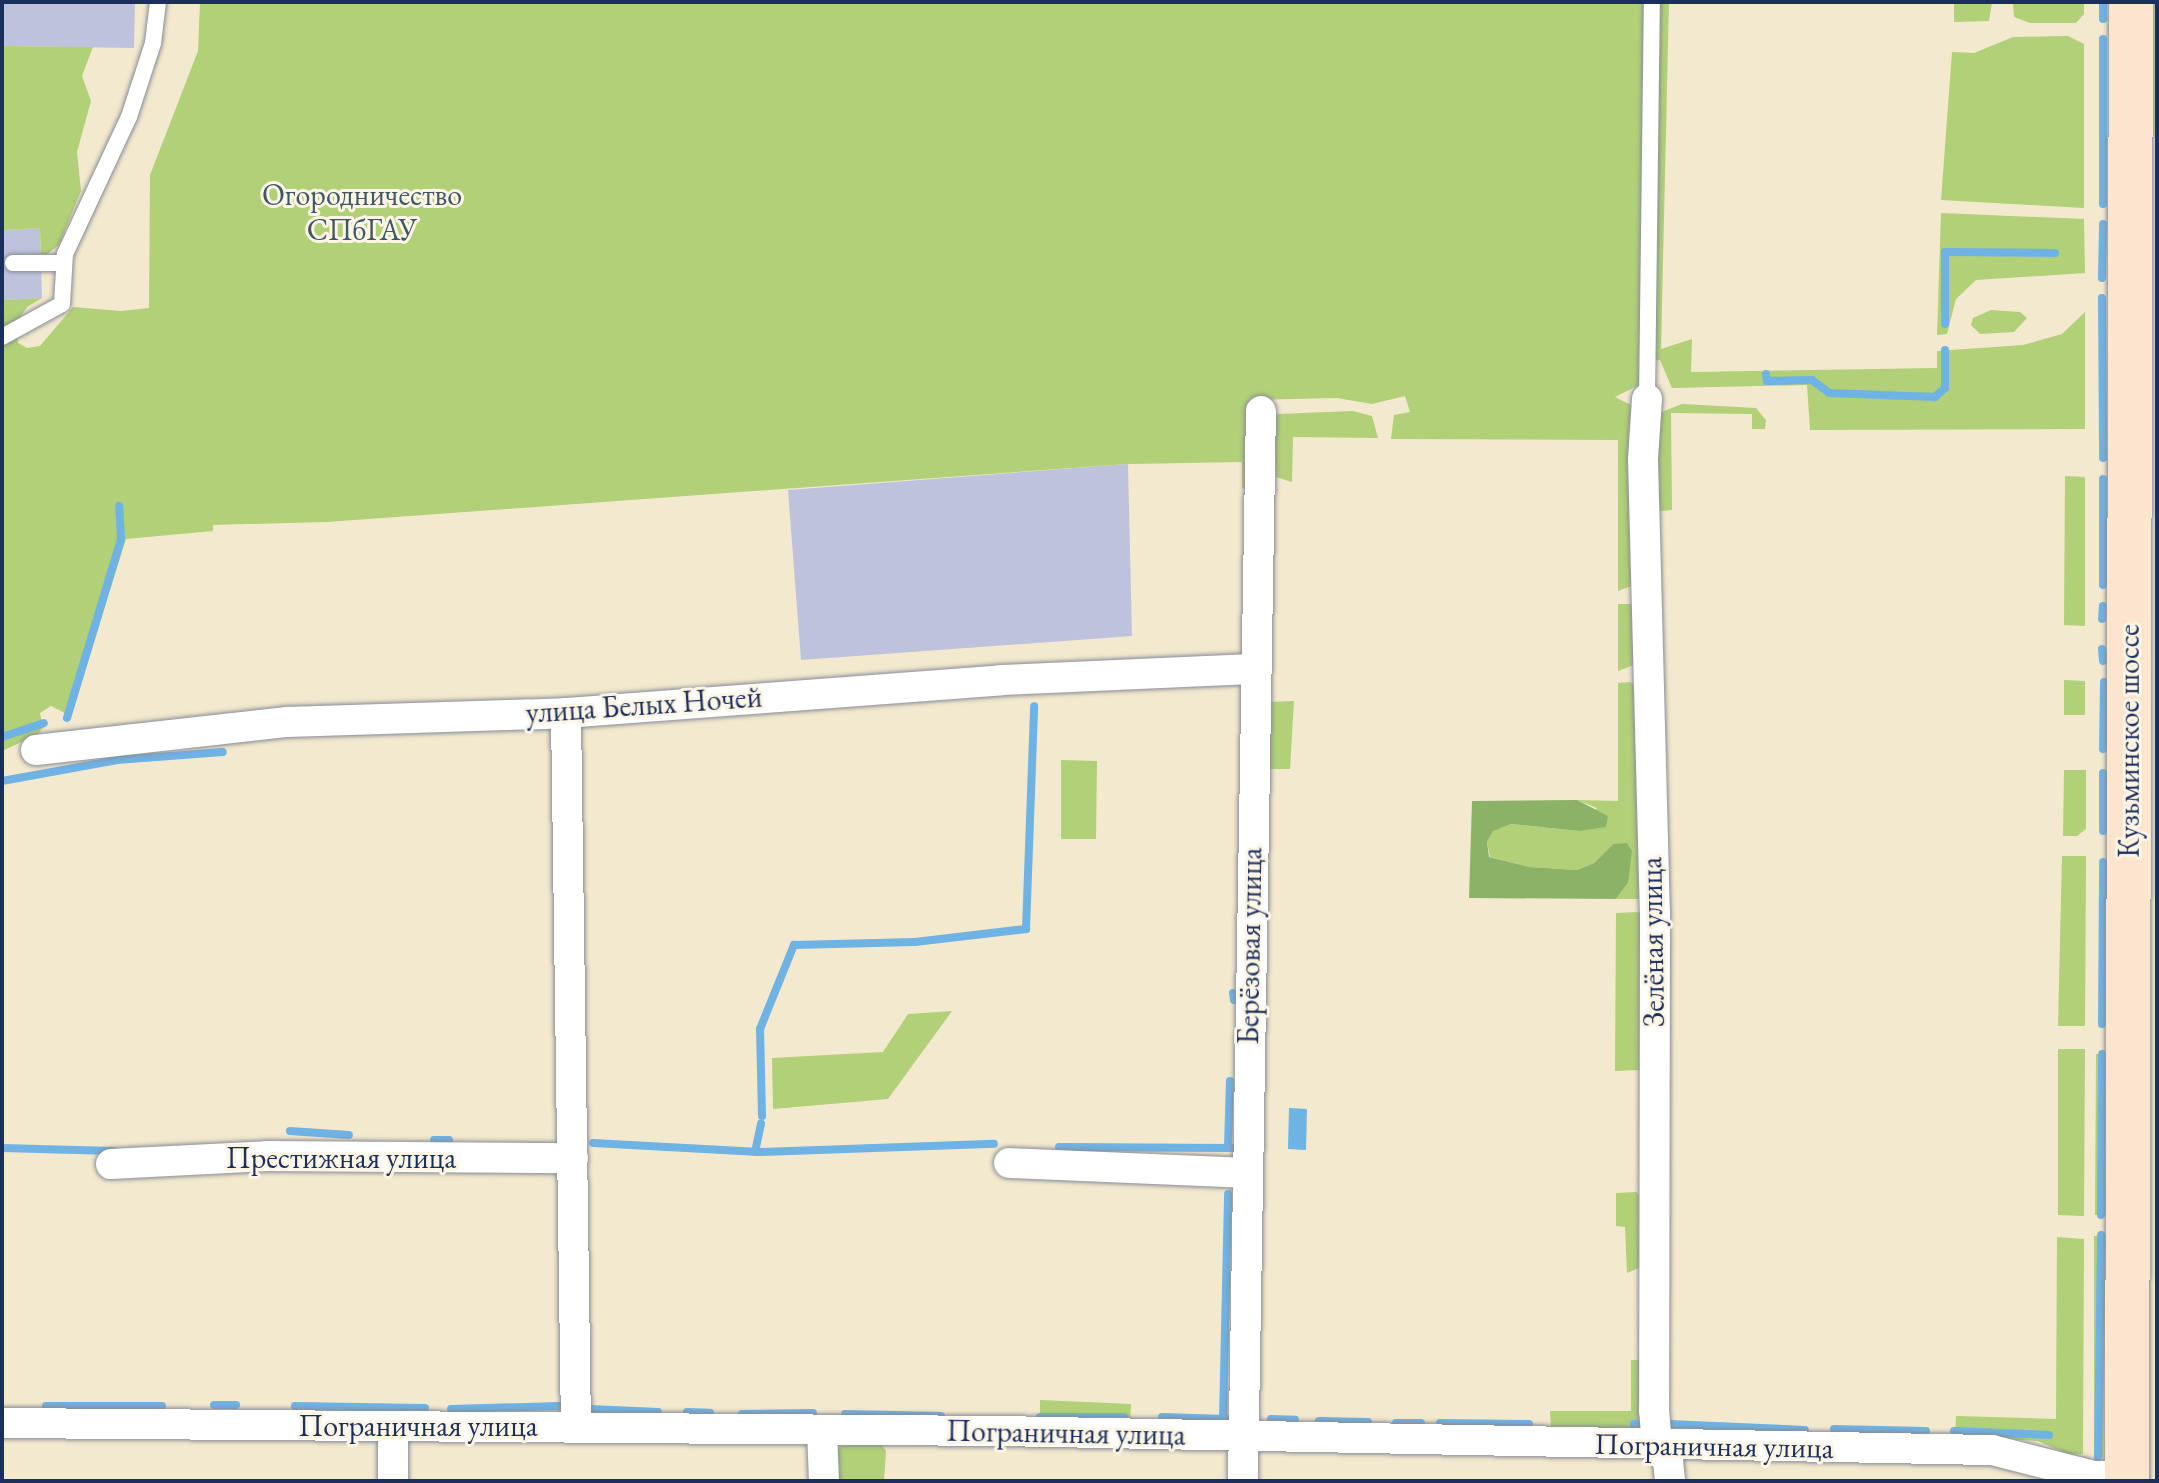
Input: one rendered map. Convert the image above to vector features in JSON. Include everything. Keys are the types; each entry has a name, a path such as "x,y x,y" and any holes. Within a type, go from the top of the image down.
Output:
{"main road":[{"name":"Кузьминское шоссе","path":"2127,1478 2131,2"}],"street":[{"name":"Зелёная улица","path":"1647,399 1643,459 1655,913 1657,1446 1668,1461 1670,1481"},
{"name":"Берёзовая улица","path":"1243,1481 1254,669 1261,411"},
{"name":"улица Белых Ночей","path":"36,750 235,726 566,713 1001,680 1254,669"},
{"path":"566,713 576,1426"},
{"name":"Престижная улица","path":"111,1164 267,1156 573,1158"},
{"path":"1009,1163 1246,1173"},
{"name":"Пограничная улица","path":"2,1423 576,1426 1992,1450 2094,1476 2127,1478"},
{"path":"393,1427 393,1481"},
{"path":"822,1431 824,1481"}],"lane":[{"path":"2,337 62,304 63,263 129,117 153,43 158,2"},
{"path":"1647,399 1652,2"},
{"path":"13,263 63,263"}],"shaded area":[{"path":"2,2 135,2 134,48 2,46"},
{"path":"40,228 42,298 2,300 2,230"},
{"path":"1128,464 1132,636 801,660 788,490"}],"green space":[{"name":"Огородничество СПбГАУ","path":"200,2 1669,2 1661,349 1692,339 1691,372 1937,368 1937,351 2023,345 2062,334 2085,312 2085,429 1810,430 1807,385 1672,388 1660,360 1643,361 1641,384 1615,397 1635,407 1637,584 1618,591 1618,440 1391,439 1394,415 1410,412 1405,396 1372,404 1337,398 1254,400 1249,487 1242,488 1242,462 1128,464 327,522 213,525 213,531 126,539 71,716 51,706 40,713 43,728 37,735 2,751 2,300 42,298 27,307 16,324 18,343 27,348 40,346 73,307 121,311 149,308 150,175 198,51"},
{"path":"1954,2 1992,2 1989,21 1954,22"},
{"path":"1999,2 2084,2 2084,14 2076,23 2030,23 2014,17 2013,4"},
{"path":"2068,36 2084,44 2084,208 1941,200 1952,52 1974,53 2013,37"},
{"path":"2,46 93,47 82,76 91,101 77,152 81,191 59,245 41,259 40,228 2,230"},
{"path":"1941,213 2084,219 2085,273 1976,280 1956,299 1947,334 1937,335"},
{"path":"1991,310 2020,312 2027,318 2014,332 1980,334 1971,325 1973,318"},
{"path":"1682,404 1756,408 1766,420 1765,429 1752,429 1752,414 1671,413 1672,510 1661,511 1655,509 1659,413"},
{"path":"1353,411 1372,416 1378,438 1293,437 1292,482 1276,477 1274,419 1278,414"},
{"path":"2065,476 2085,477 2085,626 2064,625"},
{"path":"1618,604 1633,604 1639,663 1618,671"},
{"path":"2064,680 2085,681 2085,715 2064,715"},
{"path":"1630,682 1639,687 1646,899 1616,899 1628,883 1613,844 1594,863 1577,870 1528,867 1490,857 1487,842 1493,830 1511,824 1579,831 1597,808 1577,800 1618,801 1618,683"},
{"path":"1294,701 1290,769 1267,769 1269,702"},
{"path":"1061,760 1097,761 1096,839 1061,839"},
{"path":"2064,770 2086,770 2086,829 2077,836 2063,836"},
{"path":"1577,800 1608,816 1606,827 1579,831 1511,824 1493,831 1487,842 1489,857 1529,867 1577,870 1594,863 1613,844 1627,843 1632,851 1628,883 1616,899 1469,898 1472,801"},
{"path":"2062,856 2086,856 2085,1026 2058,1026"},
{"path":"1640,912 1640,1070 1615,1071 1616,913"},
{"path":"952,1011 888,1099 773,1109 772,1058 883,1052 908,1014"},
{"path":"2058,1049 2085,1049 2084,1216 2058,1215"},
{"path":"2096,1054 2107,1054 2106,1215 2095,1215"},
{"path":"1636,1192 1641,1197 1641,1267 1627,1273 1625,1227 1616,1226 1616,1193"},
{"path":"2106,1235 2103,1457 2094,1457 2094,1236"},
{"path":"2057,1237 2084,1239 2083,1454 2069,1455 2038,1441 1955,1436 1956,1416 2056,1419"},
{"path":"1631,1360 1646,1360 1645,1430 1551,1427 1550,1411 1631,1411"},
{"path":"1040,1400 1131,1404 1130,1423 1040,1417"},
{"path":"845,1441 879,1441 886,1451 884,1481 830,1481 833,1457"}],"water":[{"path":"1289,1108 1307,1109 1306,1150 1288,1149"}],"waterway":[{"path":"2103,2 2103,19"},
{"path":"2103,39 2103,204"},
{"path":"2102,278 2103,224"},
{"path":"1945,324 1945,252 2055,253"},
{"path":"2102,298 2103,458"},
{"path":"1766,374 1767,381 1812,380 1829,393 1935,397 1945,388 1945,350"},
{"path":"2103,479 2103,585"},
{"path":"67,718 121,539 119,506"},
{"path":"2102,619 2103,606"},
{"path":"2102,649 2103,661"},
{"path":"2103,749 2104,682"},
{"path":"762,1116 760,1029 794,945 915,942 1026,929 1034,706"},
{"path":"2,737 44,723"},
{"path":"2,781 117,760 223,752"},
{"path":"2103,773 2103,831"},
{"path":"2102,1024 2103,862"},
{"path":"1233,993 1234,1000"},
{"path":"2101,1215 2102,1054"},
{"path":"1228,1147 1230,1081"},
{"path":"755,1152 761,1124"},
{"path":"290,1131 349,1135"},
{"path":"434,1140 449,1140"},
{"path":"593,1143 760,1152 994,1144"},
{"path":"1059,1147 1233,1148"},
{"path":"2,1148 114,1151"},
{"path":"1223,1419 1228,1194"},
{"path":"2098,1457 2101,1235"},
{"path":"214,1405 236,1405"},
{"path":"46,1406 162,1406"},
{"path":"295,1406 425,1408"},
{"path":"451,1409 559,1406"},
{"path":"590,1409 658,1412"},
{"path":"687,1412 710,1413"},
{"path":"742,1414 813,1413"},
{"path":"845,1414 941,1416"},
{"path":"1040,1417 1124,1417"},
{"path":"1162,1417 1226,1419"},
{"path":"1271,1419 1295,1420"},
{"path":"1319,1421 1368,1422"},
{"path":"1396,1423 1421,1423"},
{"path":"1440,1423 1529,1424"},
{"path":"1634,1424 1644,1425"},
{"path":"1669,1424 1805,1430"},
{"path":"1834,1429 1926,1431"},
{"path":"1954,1431 2049,1435"}]}
